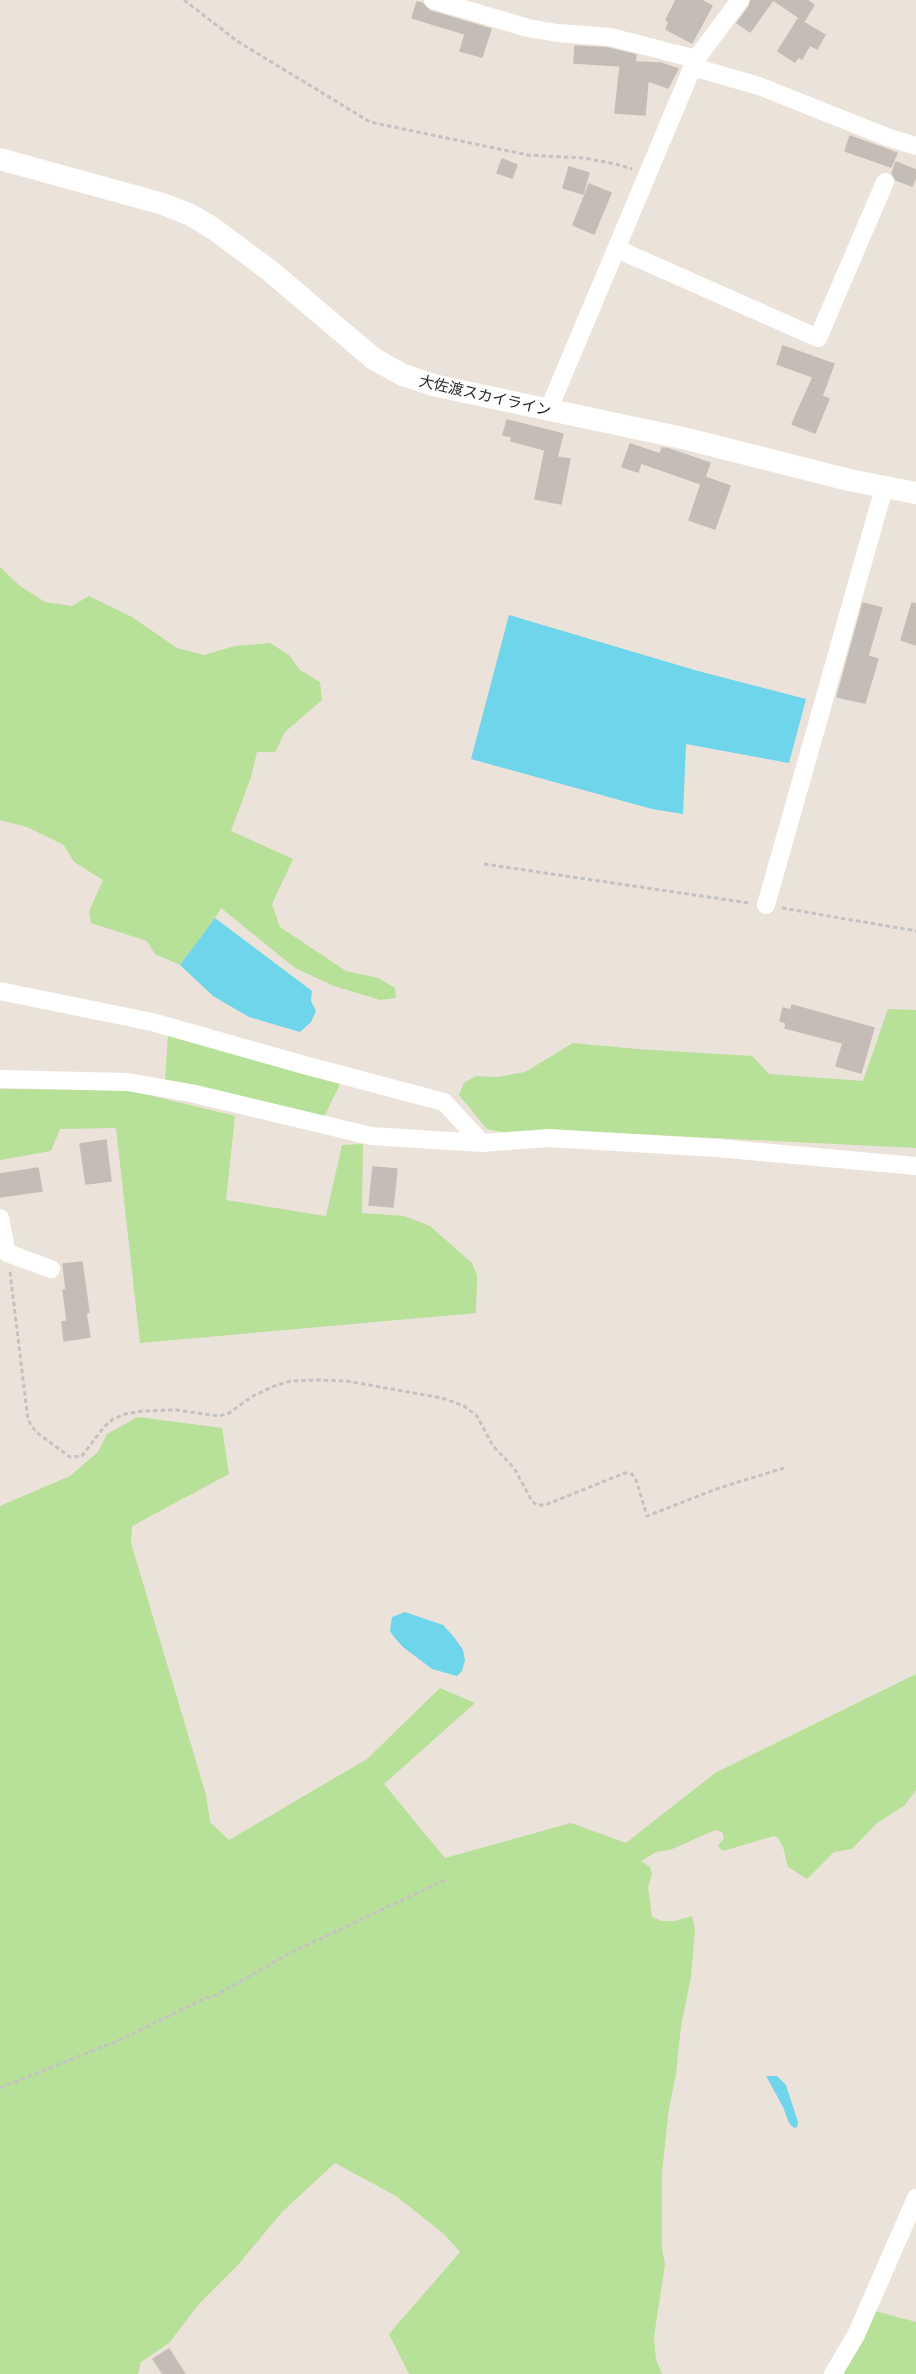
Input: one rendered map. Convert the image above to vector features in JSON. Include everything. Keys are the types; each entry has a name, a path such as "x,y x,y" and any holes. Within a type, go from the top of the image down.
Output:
{"street":[{"path":"433,0 528,28 557,33 610,37 695,63 916,146"},
{"path":"548,411 695,63 740,0"},
{"name":"大佐渡スカイライン","path":"0,159 163,204 191,215 247,253 374,359 403,375 436,386 687,439 884,488 916,493"},
{"path":"617,249 818,338 885,182"},
{"path":"766,905 884,488"},
{"path":"0,991 152,1022 444,1102 482,1143"},
{"path":"0,1079 127,1082 191,1093 371,1136 482,1143 561,1138 717,1148 916,1166"},
{"path":"0,1218 7,1253 51,1269"},
{"path":"833,2374 856,2334 916,2198"}],"path":[{"path":"184,0 256,53 370,122 528,155 583,158 616,164 648,174"},
{"path":"484,864 766,905 916,931"},
{"path":"7,1253 16,1310 21,1375 28,1420 36,1432 70,1456 82,1456 104,1427 113,1419 125,1414 176,1410 219,1416 229,1413 253,1396 274,1386 317,1380 347,1381 442,1398 464,1406 477,1416 493,1446 514,1468 532,1501 537,1505 545,1505 625,1473 632,1474 636,1480 647,1516 719,1488 784,1468"},
{"path":"0,2088 122,2039 206,1998 213,1997 292,1952 445,1880"}],"green space":[{"path":"0,567 20,586 45,602 72,606 89,596 132,617 177,648 204,655 235,646 270,643 289,655 300,670 320,682 322,700 285,732 275,752 257,752 251,777 231,831 293,859 272,904 280,927 346,971 378,978 395,988 396,998 380,1000 334,986 295,968 221,908 180,965 155,954 147,941 91,923 89,912 103,880 74,862 64,845 27,827 0,820"},
{"path":"888,1009 916,1010 916,1148 594,1132 508,1133 487,1129 459,1095 464,1083 476,1076 497,1077 525,1072 573,1043 752,1056 769,1074 863,1081"},
{"path":"168,1035 342,1080 324,1117 165,1082"},
{"path":"0,1089 128,1090 235,1116 226,1200 326,1216 342,1145 363,1144 362,1213 404,1216 430,1226 472,1263 477,1275 476,1313 140,1343 116,1128 60,1129 51,1151 0,1160"},
{"path":"138,1417 222,1428 229,1474 132,1526 131,1543 206,1795 210,1822 229,1840 367,1759 440,1688 475,1703 384,1784 445,1858 571,1823 626,1843 715,1773 916,1674 916,1790 904,1806 877,1823 852,1849 834,1852 807,1879 788,1867 783,1847 778,1838 774,1836 723,1851 718,1846 724,1838 722,1832 715,1830 670,1850 656,1852 641,1861 650,1867 652,1874 648,1887 652,1917 662,1921 675,1921 692,1916 695,1930 691,1977 681,2026 662,2172 662,2249 665,2264 654,2337 656,2360 662,2374 409,2374 389,2334 460,2252 444,2234 396,2196 335,2163 282,2212 237,2266 199,2304 169,2343 141,2362 138,2374 0,2374 0,1506 70,1476 98,1452 107,1434"},
{"path":"875,2311 916,2322 916,2374 834,2374"}],"water":[{"path":"509,615 698,671 806,699 789,763 686,744 683,814 652,809 471,759"},
{"path":"215,918 312,991 311,1001 316,1011 311,1022 300,1032 249,1017 213,996 180,965"},
{"path":"405,1612 443,1625 454,1637 463,1650 465,1660 462,1671 457,1676 432,1669 403,1647 394,1637 390,1631 392,1617"},
{"path":"766,2076 777,2076 786,2085 798,2122 797,2127 794,2128 789,2123"}],"building":[{"path":"676,0 701,0 712,6 692,43 666,29 669,22 666,20"},
{"path":"751,0 773,0 750,32 737,23 749,7"},
{"path":"773,0 807,0 814,5 804,21"},
{"path":"417,2 422,3 430,11 491,29 482,57 460,51 465,34 412,18"},
{"path":"798,19 825,35 817,49 810,45 802,59 798,57 795,62 778,51"},
{"path":"575,46 608,48 636,55 635,62 661,63 678,69 668,88 648,81 645,115 615,113 620,66 574,63"},
{"path":"850,136 897,153 891,167 845,151"},
{"path":"502,159 517,165 512,178 497,173"},
{"path":"896,162 916,170 912,186 896,180 892,173"},
{"path":"569,167 589,173 583,194 563,188"},
{"path":"589,184 611,193 594,234 573,225"},
{"path":"783,346 834,364 822,396 829,399 815,433 792,424 813,377 777,364"},
{"path":"507,420 563,434 557,457 570,459 561,504 535,499 545,450 511,441 512,437 503,435"},
{"path":"630,444 660,454 662,448 669,449 710,463 705,477 730,486 715,529 689,520 701,484 641,463 638,472 622,467"},
{"path":"863,603 882,608 868,656 878,659 865,703 837,697"},
{"path":"912,603 916,604 916,645 901,640"},
{"path":"792,1005 874,1028 861,1073 836,1066 843,1043 785,1028 786,1023 780,1021 783,1008 791,1010"},
{"path":"106,1140 111,1181 86,1184 80,1144"},
{"path":"373,1167 397,1169 393,1207 369,1205"},
{"path":"38,1168 42,1191 0,1197 0,1174"},
{"path":"82,1262 90,1337 64,1341 62,1322 67,1321 63,1290 66,1290 63,1264"},
{"path":"169,2349 185,2374 163,2374 153,2359"}]}
